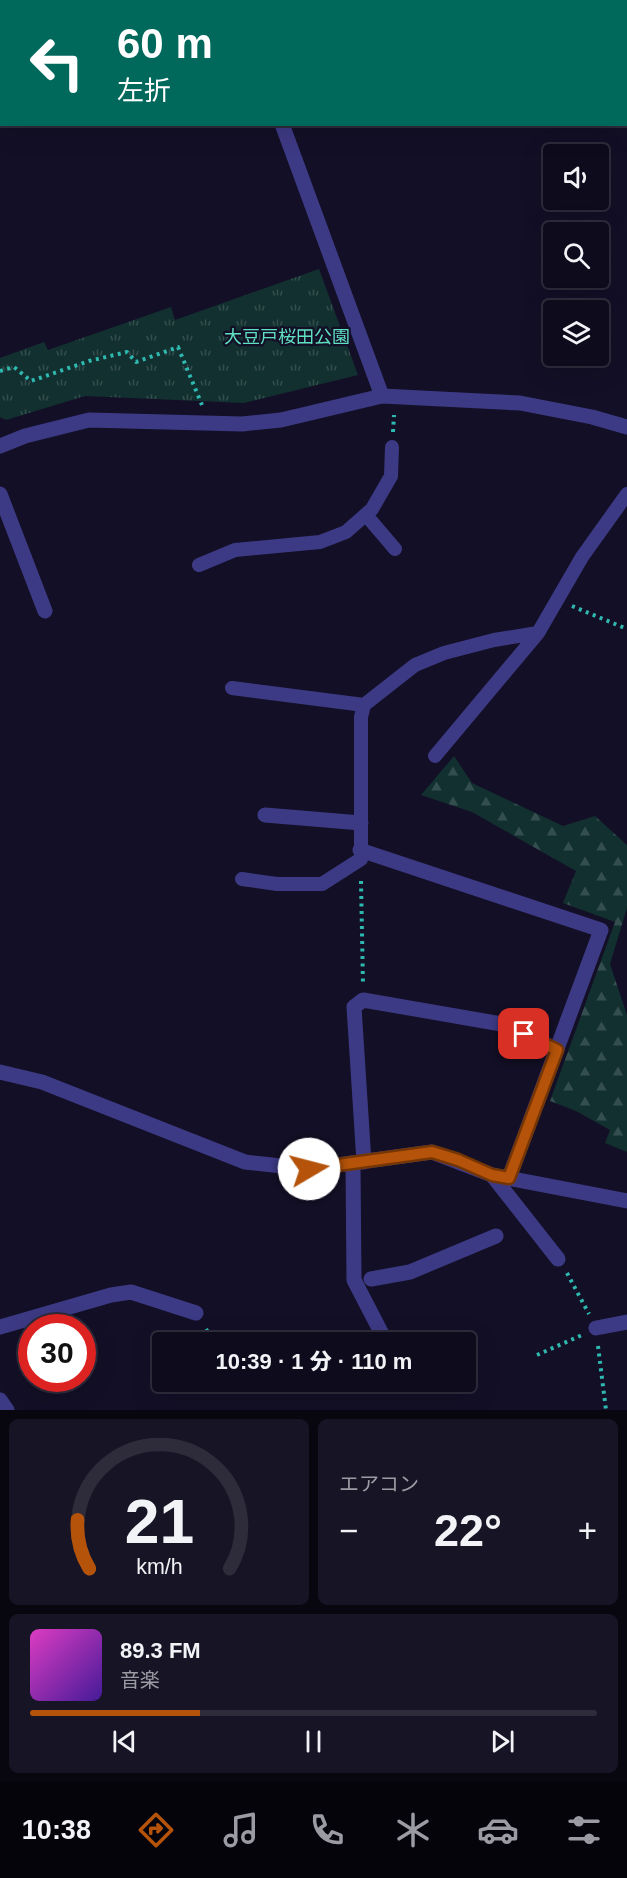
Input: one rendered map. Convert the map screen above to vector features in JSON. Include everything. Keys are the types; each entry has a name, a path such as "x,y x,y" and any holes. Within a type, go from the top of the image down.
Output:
{"street":[{"path":"283,126 389,397"},
{"path":"0,446 25,436 89,420 242,424 281,420 389,397 520,403 592,417 627,428"},
{"path":"0,495 45,611"},
{"path":"265,815 361,824"},
{"path":"361,854 601,930 509,1178"},
{"path":"381,1332 354,1280 358,1162 354,1007 363,1000 507,1025 557,1050"},
{"path":"0,1072 42,1082 245,1162 309,1169 432,1152 458,1160 492,1175 627,1201"},
{"path":"492,1175 558,1259"},
{"path":"371,1279 410,1272 496,1236"},
{"path":"0,1327 111,1295 131,1292 196,1313"},
{"path":"596,1328 627,1322"},
{"path":"0,1400 7,1410"}],"lane":[{"path":"199,565 235,550 320,542 346,532 372,509 391,476 392,447"},
{"path":"435,756 538,633 582,557 627,494"},
{"path":"366,515 395,549"},
{"path":"242,879 277,884 322,884 361,854 361,717 364,705 415,664 444,653 494,640 538,633"},
{"path":"232,688 364,705"}],"path":[{"path":"0,371 14,367 31,381 90,361 127,352 136,362 178,347 208,422"},
{"path":"389,397 392,447"},
{"path":"557,600 627,629"},
{"path":"361,854 363,1000"},
{"path":"558,1259 596,1328 606,1410"},
{"path":"537,1355 596,1328"}],"green space":[{"name":"大豆戸桜田公園","path":"319,269 358,375 244,403 85,396 6,420 0,417 0,358 44,342 48,350 171,307 175,320"},
{"path":"454,756 472,783 563,826 595,816 627,845 627,908 610,964 627,1015 627,1152 605,1143 610,1130 576,1111 550,1101 615,922 563,903 576,871 472,812 421,795"}],"route":[{"path":"309,1169 432,1152 458,1160 492,1175 509,1178 557,1050 524,1034"}]}
